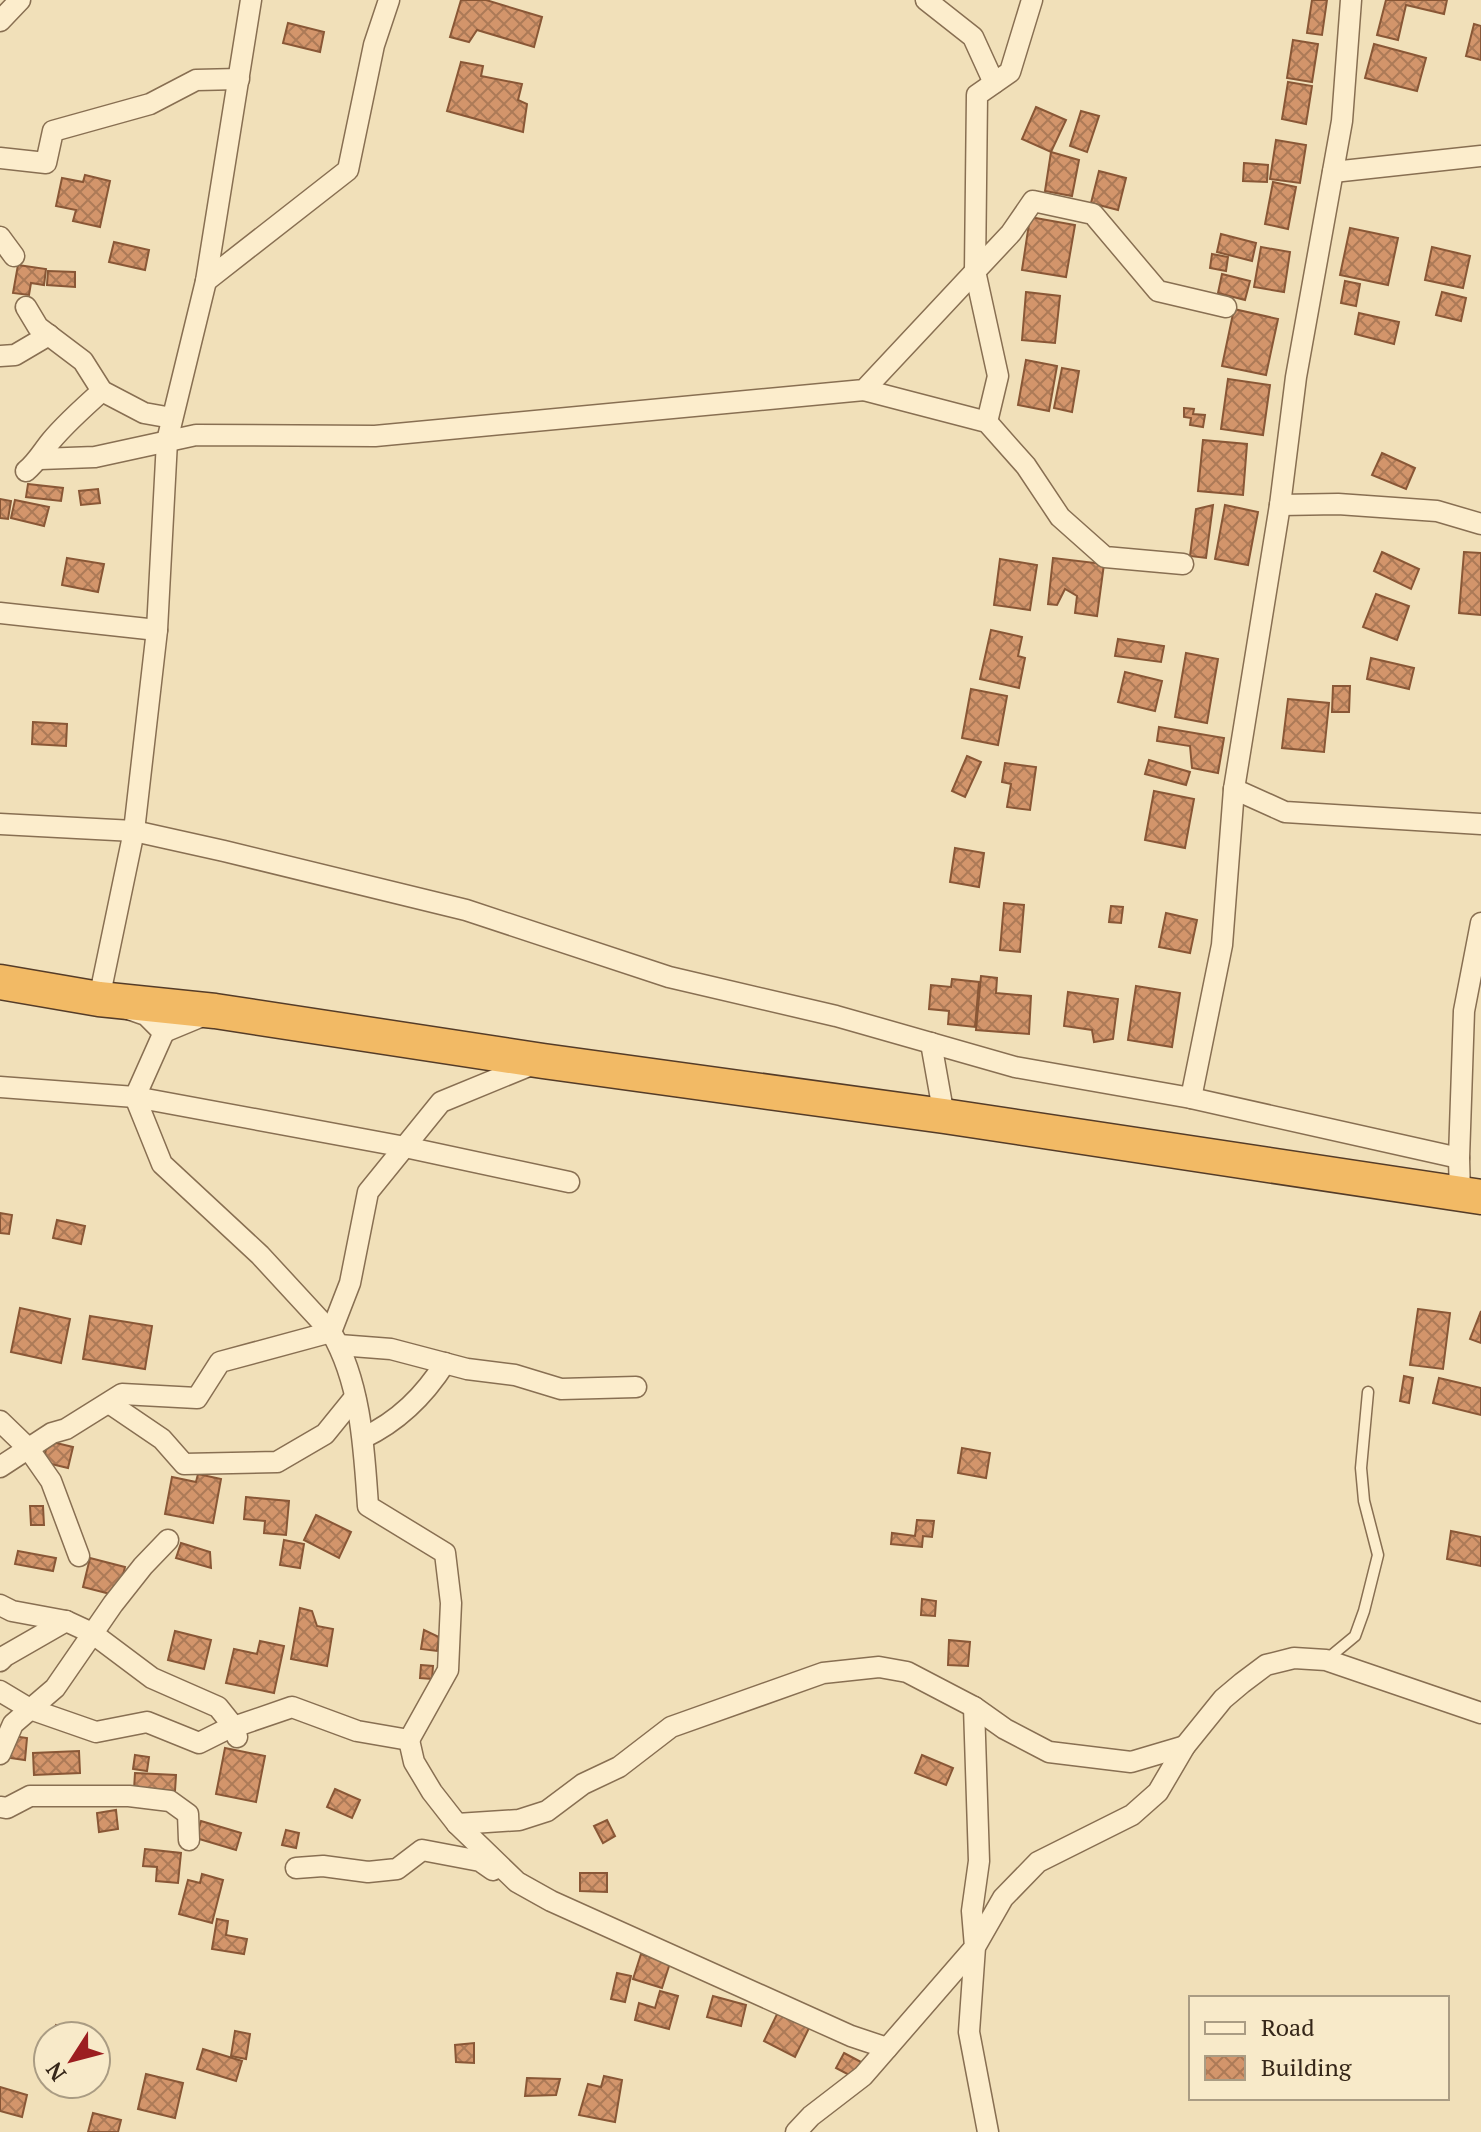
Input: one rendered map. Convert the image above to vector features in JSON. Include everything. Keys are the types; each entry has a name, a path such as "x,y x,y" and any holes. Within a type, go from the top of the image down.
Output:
{"highway":[{"path":"0,982 99,999 215,1011 543,1061 944,1116 1470,1196"}],"street":[{"path":"0,21 20,0"},
{"path":"164,1033 146,1015 99,999 134,831 157,630 167,441 206,281 251,0"},
{"path":"206,281 348,170 374,45 389,0"},
{"path":"926,0 973,37 994,83"},
{"path":"987,422 998,376 975,271 977,95 1010,72 1032,0"},
{"path":"1191,1098 1222,945 1234,789 1280,505 1296,377 1342,121 1351,0"},
{"path":"0,158 46,163 53,131 150,104 196,80 239,79"},
{"path":"1333,172 1481,156"},
{"path":"864,390 1011,233 1033,201 1093,214 1158,291 1226,307"},
{"path":"0,237 14,256"},
{"path":"26,307 38,327 83,361 102,391 144,413 172,418"},
{"path":"0,356 15,355 49,335"},
{"path":"102,391 58,433 33,465 95,457 196,435 375,436 864,390 987,422 1026,466 1060,517 1105,557 1183,564"},
{"path":"1280,505 1338,504 1437,511 1481,524"},
{"path":"0,613 157,630"},
{"path":"1234,789 1285,812 1481,824"},
{"path":"0,824 134,831 466,910 669,977 836,1016 1015,1067 1191,1098 1459,1158"},
{"path":"1470,1196 1459,1158 1464,1011 1481,923"},
{"path":"215,1011 164,1033 135,1097 162,1164 260,1255 335,1339 362,1423 368,1506 445,1553 451,1603 448,1670 409,1740 414,1762 432,1792 457,1824 517,1882"},
{"path":"931,1043 944,1116"},
{"path":"335,1339 368,1192 441,1102 543,1061"},
{"path":"0,1087 135,1097 405,1147 569,1182"},
{"path":"0,1467 52,1433 66,1429 122,1394 197,1398 220,1362 335,1339 391,1349 467,1369 504,1372 561,1389 636,1387"},
{"path":"363,1438 385,1427 407,1410 432,1384 445,1363"},
{"path":"109,1403 162,1439 184,1464 262,1463 277,1462 325,1434 355,1397"},
{"path":"0,1421 28,1448 51,1481 79,1556"},
{"path":"0,1754 7,1730 55,1688 143,1566 168,1540"},
{"path":"0,1605 12,1611 66,1621 92,1633 152,1678 218,1707 236,1734"},
{"path":"0,1661 66,1621"},
{"path":"796,2132 811,2116 863,2076 975,1947 1003,1898 1038,1862 1132,1815 1158,1792 1185,1746 1223,1699 1266,1665 1294,1658 1326,1660 1481,1713"},
{"path":"457,1824 519,1820 547,1811 583,1784 619,1767 671,1727 823,1673 879,1667 907,1672 1049,1752 1131,1762 1185,1746"},
{"path":"0,1691 30,1709 96,1732 147,1722 199,1743 236,1734 292,1707 357,1731 409,1740"},
{"path":"974,1707 979,1861 972,1911 975,1947 969,2032 988,2132"},
{"path":"0,1807 7,1808 30,1796 129,1796 170,1801 188,1814 189,1840"},
{"path":"296,1868 323,1866 368,1872 397,1869 422,1850 480,1861 551,1901 851,2036 887,2048"}],"lane":[{"path":"1326,1660 1355,1636 1378,1555 1364,1501 1361,1468 1368,1392"}],"building":[{"path":"461,0 486,0 542,17 534,47 477,30 469,42 450,37"},
{"path":"1312,0 1327,0 1322,35 1307,33"},
{"path":"1386,0 1447,0 1444,14 1406,5 1398,40 1377,35"},
{"path":"288,23 324,32 320,52 283,43"},
{"path":"1474,24 1481,26 1481,60 1466,56"},
{"path":"1293,40 1318,44 1312,82 1287,78"},
{"path":"1374,44 1426,58 1417,91 1365,78"},
{"path":"461,62 483,66 481,76 522,84 518,100 527,104 523,132 447,111"},
{"path":"1288,82 1312,86 1306,124 1282,119"},
{"path":"1036,107 1066,120 1051,152 1022,139"},
{"path":"1081,111 1099,116 1087,152 1070,146"},
{"path":"1276,140 1306,145 1300,183 1270,179"},
{"path":"1051,152 1079,160 1072,196 1045,191"},
{"path":"1244,163 1268,165 1267,182 1243,181"},
{"path":"1099,171 1126,178 1118,210 1091,203"},
{"path":"85,175 110,181 100,227 73,221 76,210 56,206 62,178 83,182"},
{"path":"1273,182 1296,187 1288,229 1265,224"},
{"path":"1030,217 1075,225 1066,277 1022,270"},
{"path":"1350,228 1398,238 1388,285 1340,275"},
{"path":"1221,234 1256,243 1252,261 1217,252"},
{"path":"114,242 149,250 145,270 109,262"},
{"path":"1261,247 1290,252 1284,292 1254,287"},
{"path":"1432,247 1470,256 1463,288 1425,280"},
{"path":"1212,254 1228,257 1226,271 1210,268"},
{"path":"18,265 46,269 44,285 31,283 29,295 13,293"},
{"path":"48,271 75,272 75,287 47,285"},
{"path":"1222,274 1250,281 1245,300 1218,293"},
{"path":"1345,281 1360,284 1356,306 1341,303"},
{"path":"1026,292 1060,296 1055,343 1022,340"},
{"path":"1442,292 1466,298 1461,321 1436,315"},
{"path":"1234,309 1278,319 1266,375 1222,366"},
{"path":"1359,313 1399,322 1394,344 1355,334"},
{"path":"1026,360 1057,366 1049,411 1018,405"},
{"path":"1062,368 1079,371 1072,412 1054,408"},
{"path":"1228,379 1270,385 1263,435 1221,429"},
{"path":"1184,408 1194,409 1193,414 1205,415 1203,427 1190,425 1191,418 1184,417"},
{"path":"1203,440 1247,444 1243,495 1198,491"},
{"path":"1382,453 1415,468 1406,489 1372,475"},
{"path":"28,484 63,488 61,501 26,497"},
{"path":"98,489 100,503 81,505 79,491"},
{"path":"0,499 11,501 8,519 0,518"},
{"path":"15,500 49,507 44,526 11,518"},
{"path":"1213,505 1206,558 1190,556 1196,509"},
{"path":"1225,505 1258,512 1248,565 1215,559"},
{"path":"1382,552 1419,569 1411,589 1374,571"},
{"path":"1464,552 1481,553 1481,615 1459,613"},
{"path":"67,558 104,564 98,592 62,585"},
{"path":"1053,558 1104,564 1097,616 1075,613 1077,596 1065,589 1057,605 1048,604"},
{"path":"1000,559 1037,565 1030,610 994,605"},
{"path":"1376,594 1409,606 1397,640 1363,627"},
{"path":"991,630 1022,637 1018,656 1025,658 1019,688 980,679"},
{"path":"1118,639 1164,646 1161,662 1115,656"},
{"path":"1186,653 1218,659 1207,723 1175,717"},
{"path":"1371,658 1414,668 1409,689 1367,679"},
{"path":"1125,672 1162,681 1155,711 1118,702"},
{"path":"1333,686 1350,686 1349,712 1332,712"},
{"path":"971,689 1007,696 998,745 962,738"},
{"path":"1288,699 1329,703 1324,752 1282,748"},
{"path":"33,722 67,724 66,746 32,744"},
{"path":"1159,727 1224,738 1218,773 1192,768 1190,746 1157,741"},
{"path":"967,756 981,762 965,797 952,791"},
{"path":"1149,760 1190,772 1186,785 1145,774"},
{"path":"1005,763 1036,767 1030,810 1007,807 1011,784 1002,782"},
{"path":"1154,791 1194,799 1185,848 1145,840"},
{"path":"955,848 984,853 979,887 950,882"},
{"path":"1004,903 1024,905 1020,952 1000,950"},
{"path":"1111,906 1123,907 1121,923 1109,922"},
{"path":"1166,913 1197,920 1190,953 1159,947"},
{"path":"981,976 997,978 996,993 1031,996 1029,1034 976,1030"},
{"path":"952,979 979,982 975,1027 948,1024 949,1011 929,1009 931,985 951,987"},
{"path":"1136,986 1180,993 1172,1047 1128,1040"},
{"path":"1068,992 1118,999 1113,1039 1094,1042 1092,1030 1064,1026"},
{"path":"0,1213 12,1215 9,1234 0,1233"},
{"path":"57,1220 85,1226 81,1244 53,1238"},
{"path":"20,1308 70,1319 61,1363 11,1352"},
{"path":"1418,1309 1450,1313 1443,1369 1410,1365"},
{"path":"1481,1311 1481,1343 1470,1339"},
{"path":"90,1316 152,1326 145,1369 83,1359"},
{"path":"1404,1376 1413,1378 1409,1403 1400,1401"},
{"path":"1439,1378 1481,1388 1481,1415 1433,1403"},
{"path":"48,1441 73,1447 68,1468 43,1462"},
{"path":"962,1448 990,1453 986,1478 958,1473"},
{"path":"198,1474 221,1479 213,1523 165,1514 172,1477 196,1482"},
{"path":"246,1497 289,1501 286,1535 264,1533 265,1521 244,1519"},
{"path":"30,1506 43,1506 44,1525 31,1525"},
{"path":"316,1515 351,1532 339,1558 304,1540"},
{"path":"917,1520 934,1521 932,1537 923,1536 922,1547 891,1544 892,1533 915,1536"},
{"path":"1451,1531 1481,1537 1481,1566 1447,1559"},
{"path":"284,1540 304,1544 300,1568 280,1565"},
{"path":"181,1543 210,1552 211,1568 176,1558"},
{"path":"18,1551 56,1558 53,1571 15,1564"},
{"path":"90,1558 125,1567 118,1596 83,1587"},
{"path":"922,1599 936,1601 935,1616 921,1615"},
{"path":"300,1608 312,1611 317,1626 333,1629 327,1666 291,1659"},
{"path":"424,1630 439,1637 437,1651 421,1649"},
{"path":"175,1631 211,1640 204,1669 168,1660"},
{"path":"949,1640 970,1642 968,1666 948,1665"},
{"path":"260,1641 284,1646 274,1693 226,1683 234,1649 257,1654"},
{"path":"421,1665 433,1666 432,1679 420,1678"},
{"path":"13,1736 27,1738 25,1760 10,1758"},
{"path":"225,1748 265,1756 256,1802 216,1794"},
{"path":"79,1751 80,1773 34,1775 33,1753"},
{"path":"135,1755 149,1757 147,1771 133,1769"},
{"path":"922,1755 953,1768 946,1785 915,1773"},
{"path":"135,1773 176,1775 175,1791 134,1789"},
{"path":"335,1789 360,1800 352,1818 327,1807"},
{"path":"116,1810 118,1829 99,1832 97,1813"},
{"path":"607,1820 615,1836 603,1843 594,1826"},
{"path":"201,1821 241,1833 236,1850 196,1838"},
{"path":"286,1830 299,1833 296,1848 282,1845"},
{"path":"145,1849 181,1853 178,1883 156,1881 157,1867 143,1866"},
{"path":"580,1873 607,1873 607,1892 580,1891"},
{"path":"202,1874 223,1880 212,1923 179,1914 188,1880 200,1883"},
{"path":"217,1919 228,1921 226,1935 247,1939 244,1954 212,1949"},
{"path":"641,1954 670,1963 662,1988 633,1979"},
{"path":"617,1973 631,1976 625,2002 611,1999"},
{"path":"660,1991 678,1996 669,2029 635,2020 639,2003 655,2008"},
{"path":"713,1996 746,2005 741,2026 707,2017"},
{"path":"779,2010 810,2026 795,2057 764,2041"},
{"path":"235,2031 250,2034 246,2059 231,2056"},
{"path":"474,2043 474,2063 456,2062 455,2045"},
{"path":"203,2049 242,2061 236,2081 197,2069"},
{"path":"844,2053 861,2062 853,2077 836,2068"},
{"path":"146,2074 183,2083 175,2118 138,2109"},
{"path":"604,2076 622,2080 615,2122 579,2115 588,2084 601,2087"},
{"path":"527,2078 560,2079 556,2095 525,2096"},
{"path":"0,2087 27,2095 22,2117 0,2111"},
{"path":"93,2113 121,2120 118,2132 88,2132"}]}
